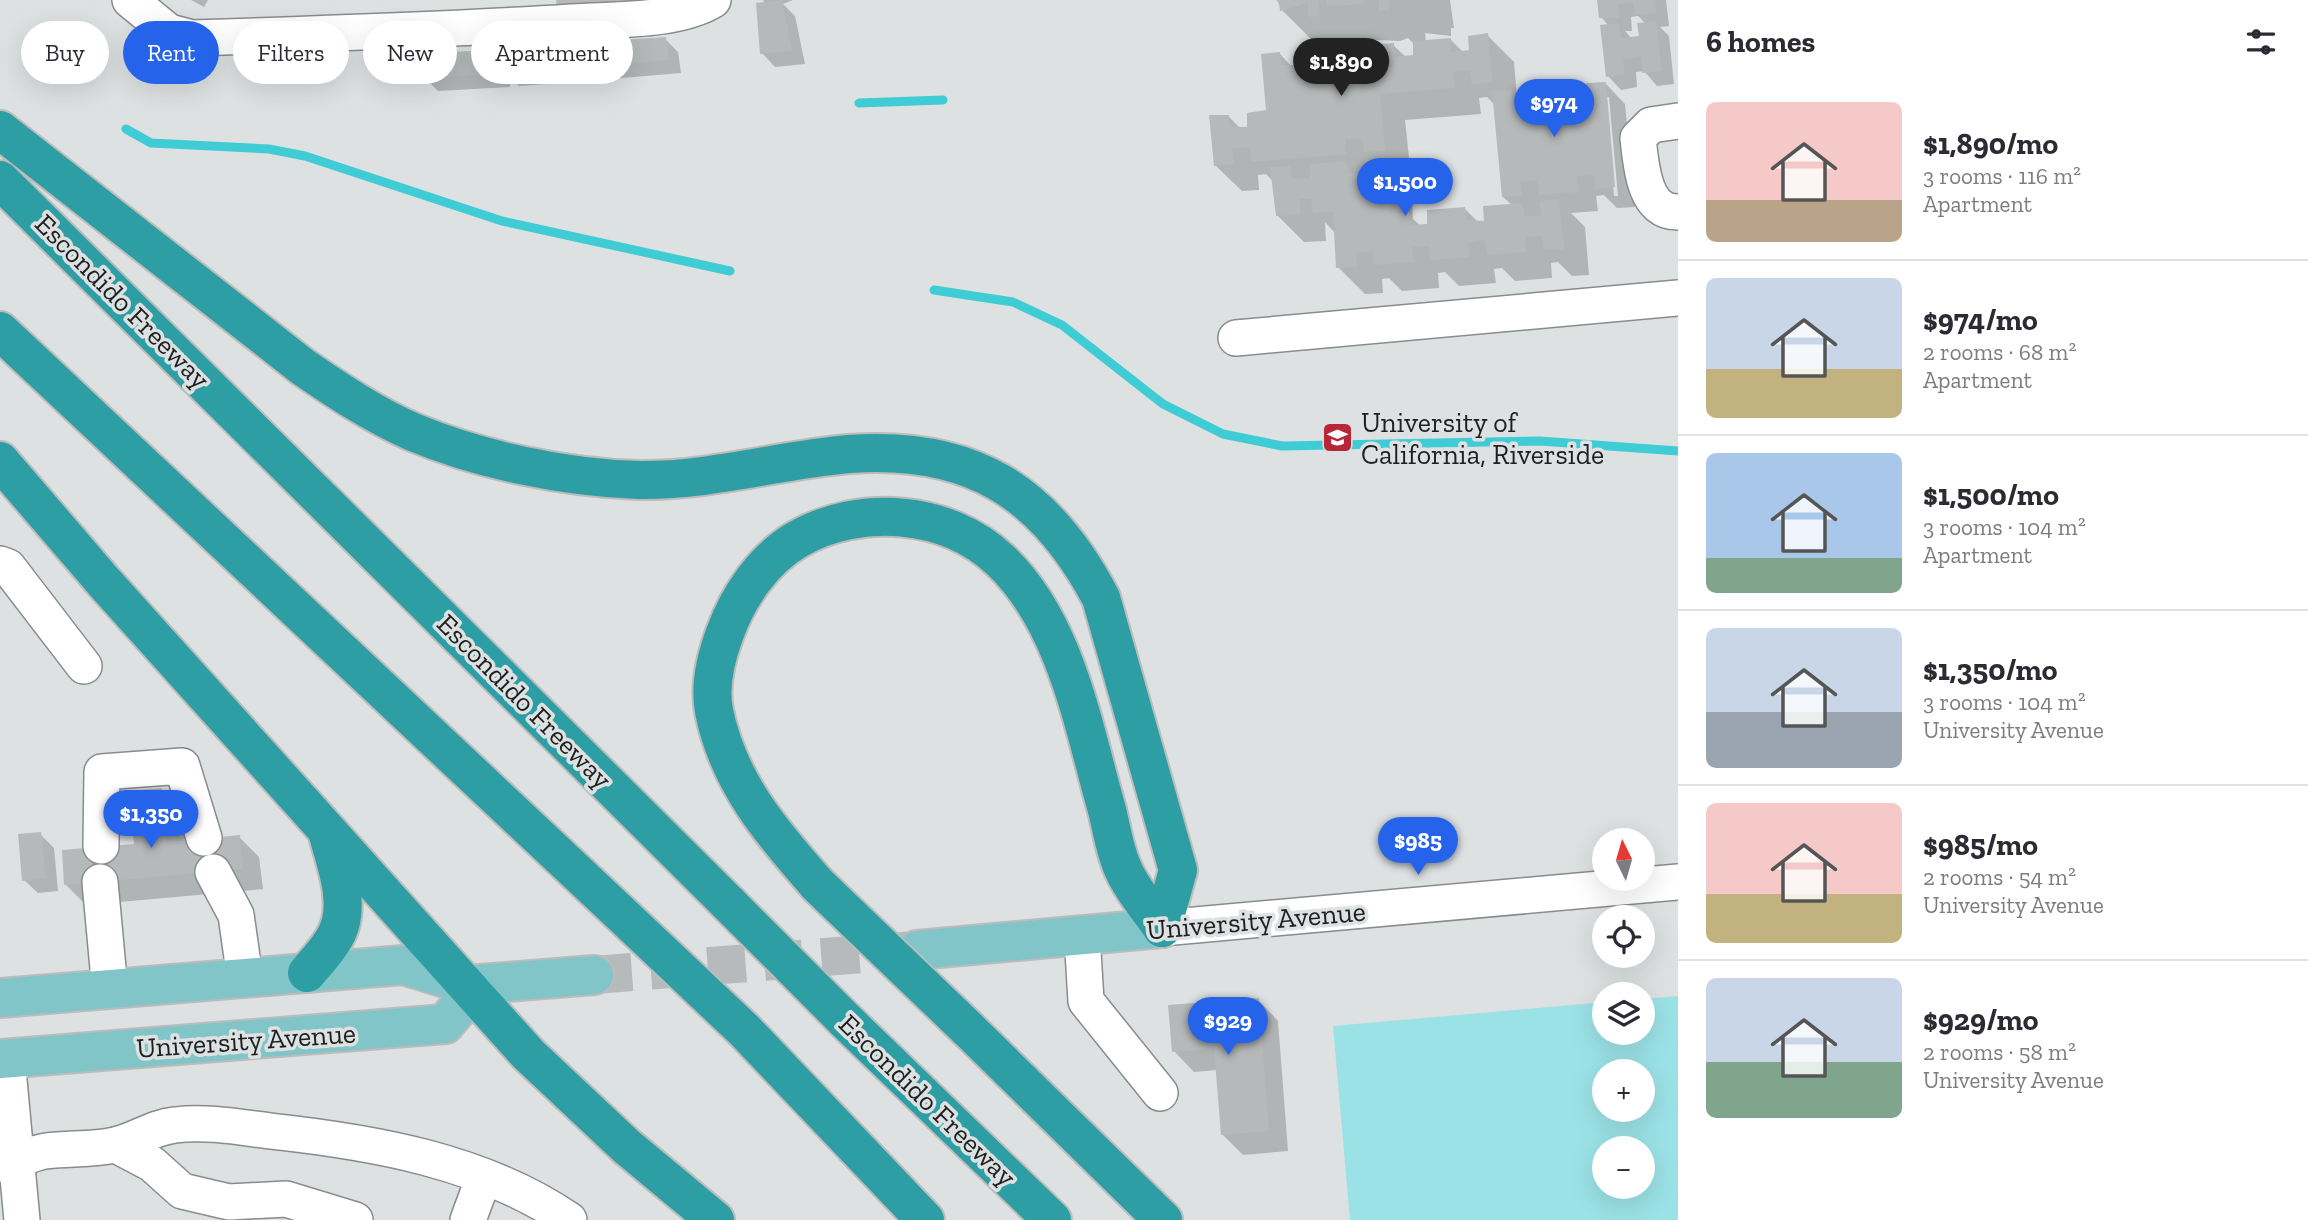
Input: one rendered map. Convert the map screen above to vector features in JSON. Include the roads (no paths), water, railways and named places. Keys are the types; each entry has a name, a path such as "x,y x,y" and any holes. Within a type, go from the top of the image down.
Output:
{"highway":[{"path":"0,130 303,367 354,402 410,431 455,448 574,475 638,480 726,474 847,454 931,456 974,470 1023,496 1058,529 1083,564 1101,597 1178,870 1162,928"},
{"name":"Escondido Freeway","path":"0,180 846,1021 1052,1220"},
{"path":"0,331 744,1030 925,1220"},
{"path":"0,461 103,582 528,1054 626,1146 715,1220"},
{"path":"1162,928 1124,872 1074,693 1048,629 1026,588 999,558 940,523 880,516 839,523 797,540 764,567 736,604 714,661 713,708 726,756 750,802 818,886 1163,1220"},
{"path":"307,974 337,935 340,926 342,888 327,830"}],"main road":[{"name":"University Avenue","path":"917,950 1162,928"},
{"path":"0,998 403,965 468,985 594,975"},
{"name":"University Avenue","path":"3,1059 445,1024 460,1006 468,985"}],"street":[{"path":"130,0 169,32 192,38 464,29 638,17 696,11 713,0"},
{"path":"1678,121 1651,125 1639,138 1646,187 1662,206 1678,212"},
{"path":"1236,338 1678,298"},
{"path":"0,564 8,567 85,666"},
{"path":"102,846 102,772 182,766 204,838"},
{"path":"213,872 236,915 244,978"},
{"path":"100,882 110,990"},
{"name":"University Avenue","path":"1162,928 1678,882"},
{"path":"1082,935 1086,1001 1160,1093"},
{"path":"3,1059 9,1163 22,1220"},
{"path":"9,1163 42,1152 116,1145 152,1130 174,1125 232,1126 377,1145 484,1177 534,1198 569,1220"},
{"path":"116,1145 152,1164 182,1191 229,1202 286,1199 355,1220"},
{"path":"468,1220 484,1177"}],"waterway":[{"path":"859,103 943,100"},
{"path":"126,129 151,143 269,149 305,156 502,221 730,271"},
{"path":"934,290 1013,302 1062,325 1163,404 1223,434 1282,446 1540,441 1678,451"}],"tunnel":[{"path":"594,975 915,950"}],"place":[{"name":"University of California, Riverside","path":"1338,438"}]}
